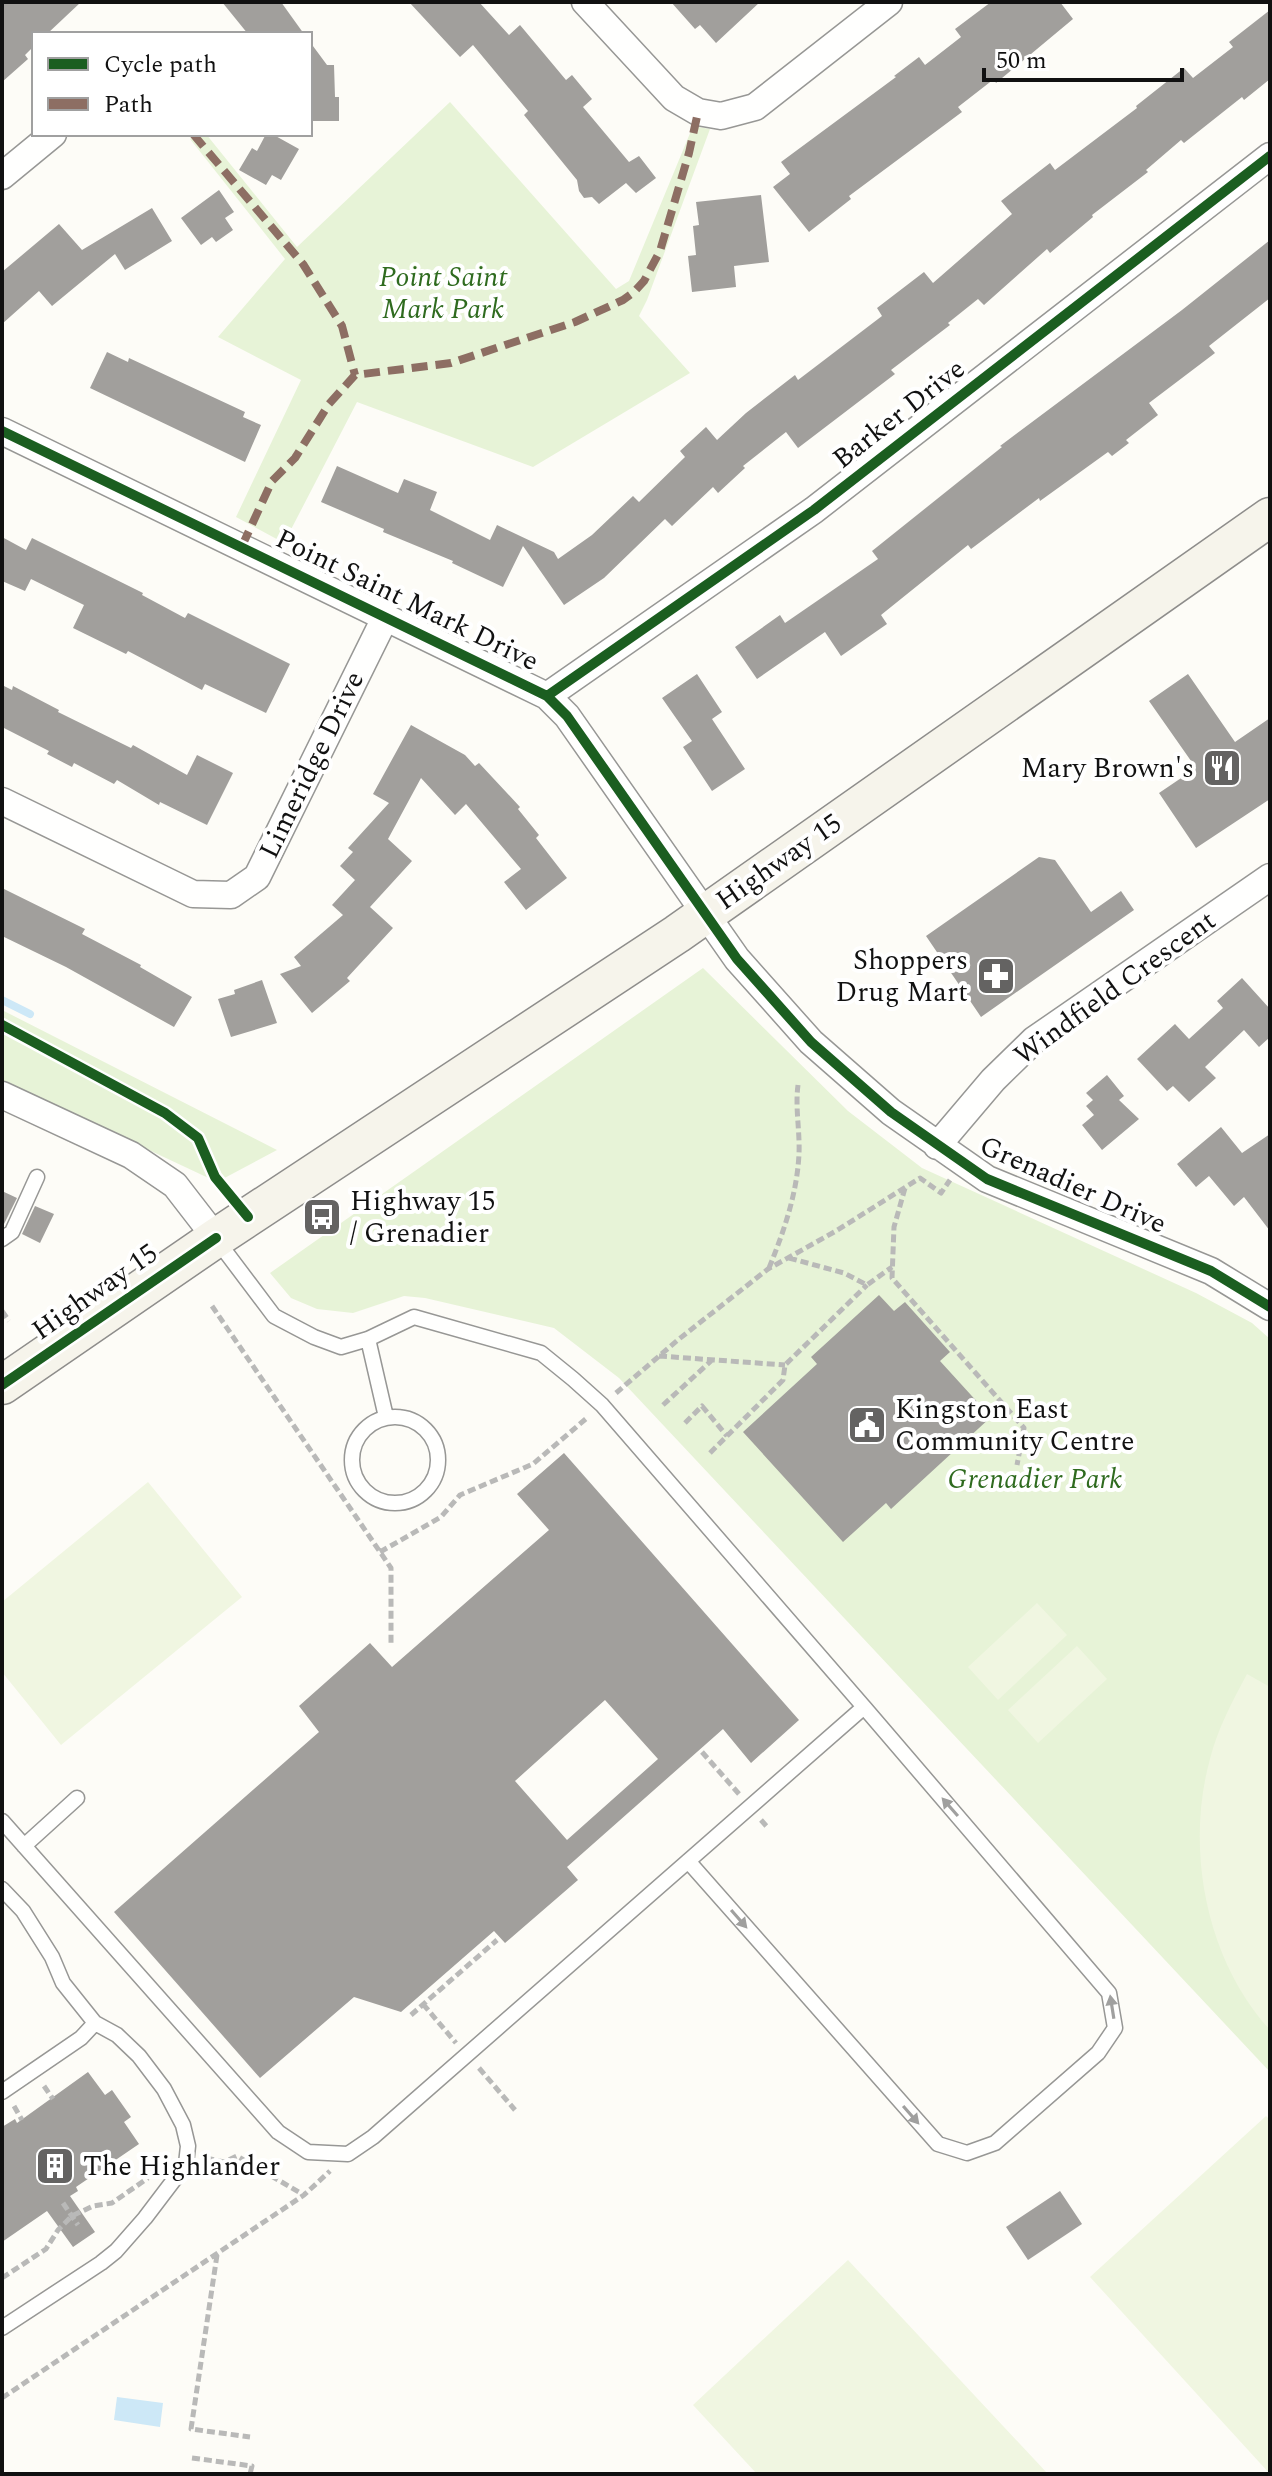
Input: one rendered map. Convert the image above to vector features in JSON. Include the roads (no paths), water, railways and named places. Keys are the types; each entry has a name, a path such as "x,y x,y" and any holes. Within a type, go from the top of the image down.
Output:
{"main road":[{"name":"Highway 15","path":"2,1385 216,1238 705,914 1270,517"}],"street":[{"path":"585,2 674,98 698,112 721,116 755,107 889,2"},
{"path":"2,176 51,136"},
{"name":"Barker Drive","path":"547,696 814,510 1270,156"},
{"name":"Point Saint Mark Drive","path":"2,431 547,696 567,716 705,914"},
{"name":"Limeridge Drive","path":"2,801 193,894 231,895 257,877 386,616"},
{"name":"Windfield Crescent","path":"937,1146 993,1080 1034,1040 1270,877"},
{"name":"Grenadier Drive","path":"705,914 737,959 811,1042 891,1112 937,1146 987,1179 1211,1271 1270,1307"},
{"path":"2,1095 131,1155 175,1185 216,1238"}],"lane":[{"path":"2,1239 12,1232 37,1177"},
{"path":"216,1238 274,1316 314,1337 341,1347 368,1339 414,1317 541,1353 602,1405 1109,1993 1115,2028 1098,2053 995,2143 967,2153 938,2144 688,1861"},
{"path":"368,1339 386,1417"},
{"path":"400,1416 412,1420 432,1437 437,1449 439,1464 427,1490 415,1499 401,1503 372,1497 361,1487 351,1459 361,1432 373,1422 386,1417 400,1416"},
{"path":"2,1821 278,2132 308,2152 348,2154 373,2137 864,1707"},
{"path":"24,1846 77,1798"},
{"path":"2,1889 23,1911 52,1957 63,1983 95,2023 117,2035 139,2056 164,2089 183,2125 188,2146 186,2164 116,2251 2,2328"},
{"path":"7,2097 81,2038 95,2023"}],"water":[{"path":"117,2397 163,2403 160,2427 114,2420"}],"waterway":[{"path":"2,1000 30,1014"}],"place":[{"name":"Mary Brown's","path":"1222,768"},
{"name":"Shoppers Drug Mart","path":"996,976"},
{"name":"Highway 15 / Grenadier","path":"322,1217"},
{"name":"Kingston East Community Centre","path":"867,1425"},
{"name":"The Highlander","path":"55,2166"}],"park label":[{"name":"Point Saint Mark Park","path":"443,293"},
{"name":"Grenadier Park","path":"1035,1479"}]}
